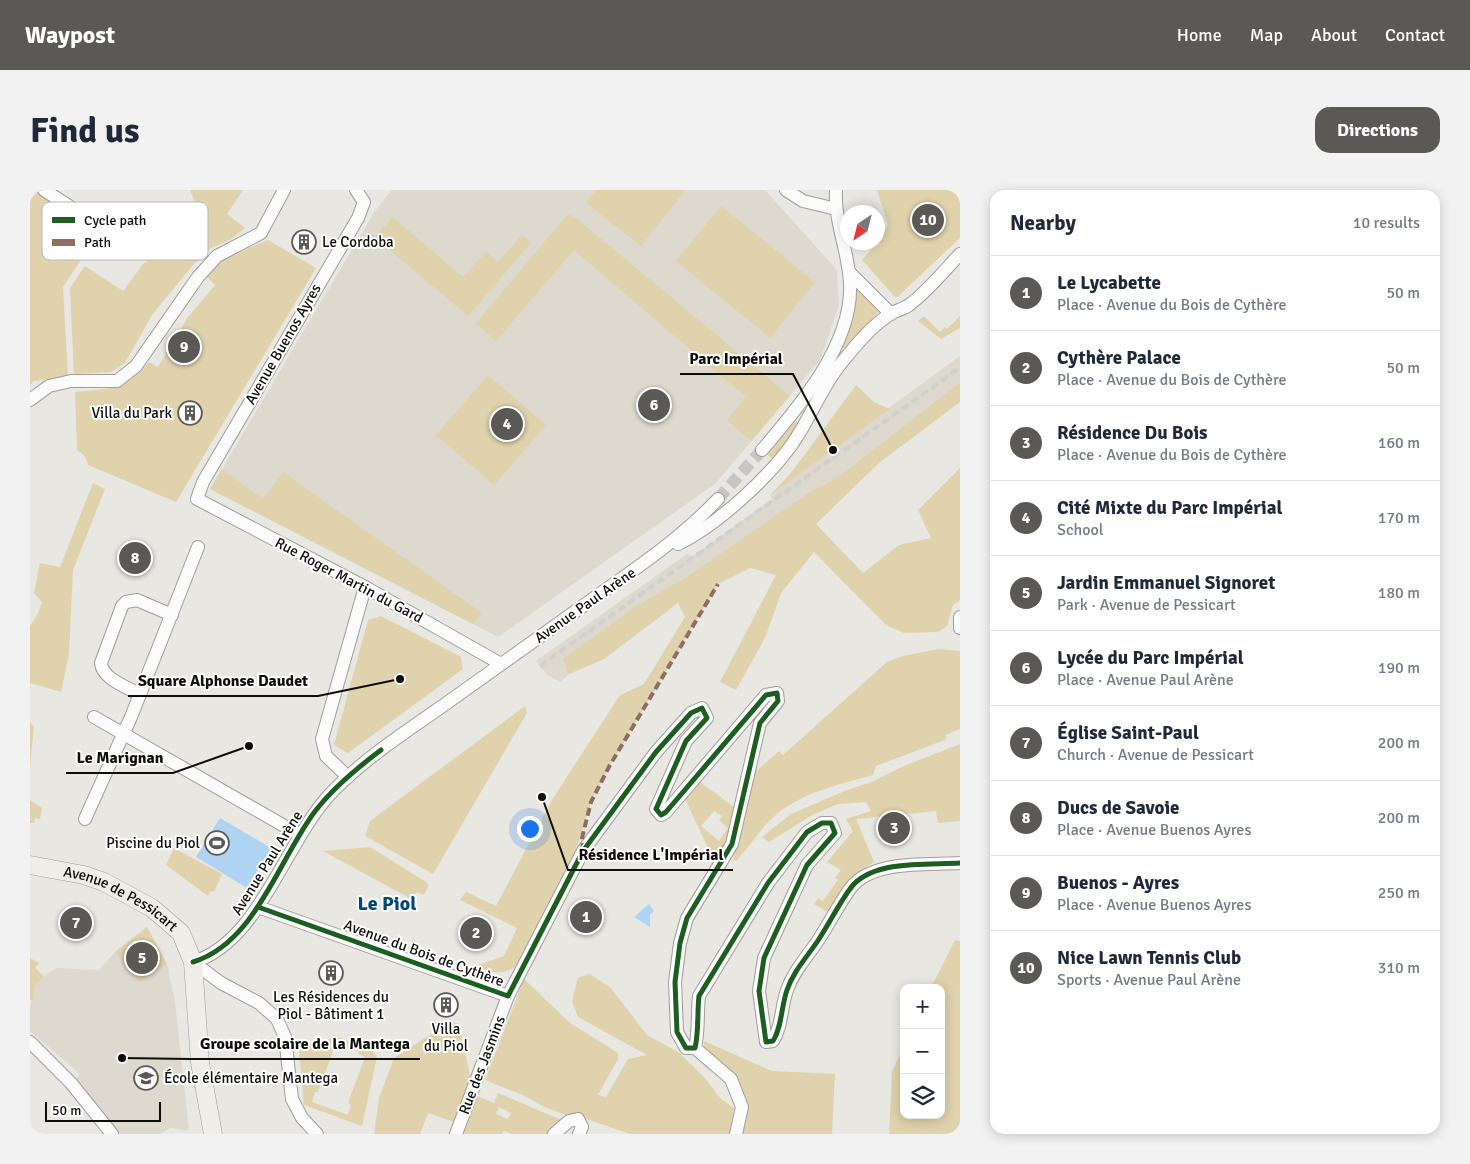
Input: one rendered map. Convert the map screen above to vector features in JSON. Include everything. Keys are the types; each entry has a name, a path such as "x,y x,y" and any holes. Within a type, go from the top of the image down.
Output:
{"street":[{"path":"44,190 63,202"},
{"path":"30,400 49,386 71,381 117,381 136,366 198,277 217,256 261,233 284,190"},
{"name":"Avenue Buenos Ayres","path":"197,499 202,482 358,218 364,202 356,190"},
{"path":"786,190 803,202 836,209"},
{"path":"762,450 790,418 836,346 848,312 849,272 836,209 836,190"},
{"name":"Avenue Paul Arène","path":"658,553 683,542 715,520 772,468 800,433 817,398 836,369 866,336 891,314 910,304 960,254"},
{"path":"849,272 891,314"},
{"name":"Rue Roger Martin du Gard","path":"197,499 364,587 501,664"},
{"name":"Avenue Paul Arène","path":"193,962 219,951 236,934 258,907 315,811 348,777 501,664 658,553 718,499"},
{"path":"85,819 124,734 198,548"},
{"path":"348,777 326,756 322,739 364,587"},
{"path":"140,694 108,676 101,668 101,663 122,606 126,602 137,600 172,615"},
{"path":"960,617 960,628"},
{"name":"Avenue du Bois de Cythère","path":"258,907 508,996 583,851 656,752 691,713 702,708 707,718 686,741 656,809 661,815 666,812 766,695 777,693 778,701 760,723 732,844 687,918 680,943 675,982 677,1032 686,1048 696,1048"},
{"path":"94,717 300,835"},
{"path":"736,1134 742,1107 730,1079 708,1061 696,1048 700,996 768,883 807,832 822,823 831,823 834,833 807,865 764,958 759,991 766,1042 773,1041 778,1033 787,989 802,961 818,942 854,884 886,866 960,863"},
{"name":"Avenue de Pessicart","path":"30,865 84,874 130,895 152,908 181,933 193,962 200,1064 213,1134"},
{"path":"193,962 221,983 259,1003 277,1019 285,1037 292,1099 299,1114 317,1134"},
{"name":"Rue des Jasmins","path":"456,1134 508,996"},
{"path":"30,1042 71,1083 112,1134"},
{"path":"554,1134 569,1121 578,1119 582,1127 578,1134"}],"shaded area":[{"path":"30,190 34,190 53,202 42,202 42,260 81,260 63,287 68,377 34,381 30,385"},
{"path":"190,190 243,190 227,214 245,228 230,240 208,251 208,202 195,202"},
{"path":"392,190 765,190 837,270 839,305 820,360 716,483 498,637 210,489 375,211"},
{"path":"596,190 682,190 684,192 641,246 586,203"},
{"path":"877,190 960,190 960,238 896,298 862,260 871,250 885,250 885,230 888,225 885,215 885,205 882,205"},
{"path":"721,206 815,282 770,338 676,261"},
{"path":"568,214 576,218 790,396 751,441 727,420 746,397 574,250 496,341 476,323"},
{"path":"393,217 463,277 486,252 498,262 522,235 531,243 468,316 374,237"},
{"path":"268,240 316,268 176,502 88,465 85,456 77,450 75,392 116,386 131,378 149,362 158,367 188,317 215,285 206,276 220,260"},
{"path":"148,260 198,260 152,315 125,363 111,372 74,374 70,288 85,266 123,291 143,264"},
{"path":"859,288 880,310 846,350 841,346 855,293"},
{"path":"924,316 940,332 945,327 947,329 960,316 960,328 941,339 918,321"},
{"path":"960,356 960,382 604,659 569,674 561,682 547,675 536,661 687,554 693,556 772,499 770,495"},
{"path":"488,375 546,425 494,485 436,435"},
{"path":"960,382 960,402 879,463 816,524 863,573 899,545 931,538 918,510 960,468 960,600 953,605 947,626 938,632 904,633 886,625 814,552 781,593 765,638 736,690 720,682 776,575 750,568 718,584 610,765 591,802 574,856 515,967 510,970 495,972 475,966 504,956 517,928 460,900 466,892 496,906 552,800 620,695 644,684 685,617 678,603 604,659 569,674 563,659 635,607 685,578 809,493 838,477"},
{"path":"856,385 874,402 890,409 770,495 791,473"},
{"path":"794,420 799,424 773,460 766,453"},
{"path":"222,469 263,499 283,472 482,613 473,624 210,489"},
{"path":"93,483 105,489 73,570 69,654 61,692 30,683 30,626 37,616 42,602 34,593 40,563 60,567"},
{"path":"381,616 461,657 463,669 348,753 334,745 368,620"},
{"path":"938,649 960,651 960,729 945,735 947,739 876,766 873,775 810,794 787,806 771,819 737,860 733,861 754,773 779,751 783,755 887,662 903,656"},
{"path":"525,706 527,713 433,874 365,836 370,821"},
{"path":"30,722 34,727 30,766"},
{"path":"960,744 960,821 938,823 936,811 856,819 874,862 851,877 831,914 814,904 818,898 823,901 838,880 835,878 841,870 827,862 853,831 846,819 871,811 866,802 838,804 812,815 769,842 762,837 791,814"},
{"path":"700,782 734,807 729,843 720,860 710,852 685,799","holes":["714,811 722,816 719,820 728,828 719,841 701,826"]},
{"path":"30,800 42,808 40,819 35,818 34,823 30,823"},
{"path":"370,847 429,884 424,895 417,892 413,900 323,851"},
{"path":"174,848 222,874 214,892 211,891 208,896 166,865"},
{"path":"147,927 167,964 139,982 115,952"},
{"path":"955,940 960,941 960,1134 889,1134 892,1071 900,1054 900,1119 945,1119 945,984 933,984"},
{"path":"115,952 139,981 167,964 175,1002 189,1131 171,1128 159,1134 117,1134 75,1080 80,1074 30,1031 30,1008 35,986 44,976 57,968 99,970"},
{"path":"30,958 39,963 35,968 44,976 35,986 33,1000 30,1000"},
{"path":"589,974 610,987 647,1035 678,1052 704,1077 721,1099 734,1108 729,1134 630,1134 578,1116 566,1115 544,1107 525,1096 485,1080 524,979 570,1023 618,1053 618,1059 598,1095 606,1097 628,1059 647,1055 578,1017 572,1001 578,978"},
{"path":"449,1020 459,1024 471,1081 454,1122 428,1113 420,1134 374,1134 379,1098 394,1058 431,1034 444,1037"},
{"path":"338,1037 371,1050 377,1057 362,1126 304,1105 298,1040 306,1040 321,1049 329,1039","holes":["335,1046 358,1051 358,1054 365,1057 348,1103 351,1105 348,1115 312,1102 315,1092 318,1092"]},
{"path":"704,1041 772,1071 835,1074 832,1134 737,1134 742,1094 704,1065"},
{"path":"498,1093 564,1121 550,1134 512,1134 504,1131 502,1134 462,1134 477,1096 494,1103","holes":["499,1107 511,1113 508,1119 496,1114"]}],"water":[{"path":"220,818 271,848 247,888 196,857"},
{"path":"649,904 654,911 650,915 650,927 634,917"}],"tunnel":[{"path":"718,499 762,450"}],"railway":[{"path":"540,666 960,368"}],"marked path":[{"path":"583,851 582,838 591,802 610,765 718,584"}],"cycle path":[{"path":"258,907 508,996 583,851 656,752 691,713 702,708 707,718 686,741 656,809 661,815 666,812 766,695 777,693 778,701 760,723 732,844 687,918 680,943 675,982 677,1032 686,1048 695,1048 699,996 768,883 807,832 822,823 831,823 835,833 807,865 764,958 759,991 766,1042 773,1041 776,1035 785,996 793,976 854,884 864,876 890,867 960,863"},
{"path":"193,962 215,952 234,937 264,897 316,810 346,778 381,750"}],"place":[{"name":"Nice Lawn Tennis Club","path":"928,220"},
{"name":"Le Cordoba","path":"304,242"},
{"name":"Buenos - Ayres","path":"184,347"},
{"name":"Lycée du Parc Impérial","path":"654,405"},
{"name":"Villa du Park","path":"190,413"},
{"name":"Cité Mixte du Parc Impérial","path":"507,424"},
{"name":"Parc Impérial","path":"833,450"},
{"name":"Ducs de Savoie","path":"135,558"},
{"name":"Square Alphonse Daudet","path":"400,679"},
{"name":"Le Marignan","path":"249,746"},
{"name":"Résidence L'Impérial","path":"542,797"},
{"name":"Résidence Du Bois","path":"894,828"},
{"name":"Piscine du Piol","path":"217,843"},
{"name":"Le Lycabette","path":"586,917"},
{"name":"Église Saint-Paul","path":"76,923"},
{"name":"Cythère Palace","path":"476,933"},
{"name":"Jardin Emmanuel Signoret","path":"142,958"},
{"name":"Les Résidences du Piol - Bâtiment 1","path":"331,973"},
{"name":"Villa du Piol","path":"446,1005"},
{"name":"Groupe scolaire de la Mantega","path":"122,1058"},
{"name":"École élémentaire Mantega","path":"146,1078"}],"district":[{"name":"Le Piol","path":"387,903"}]}
